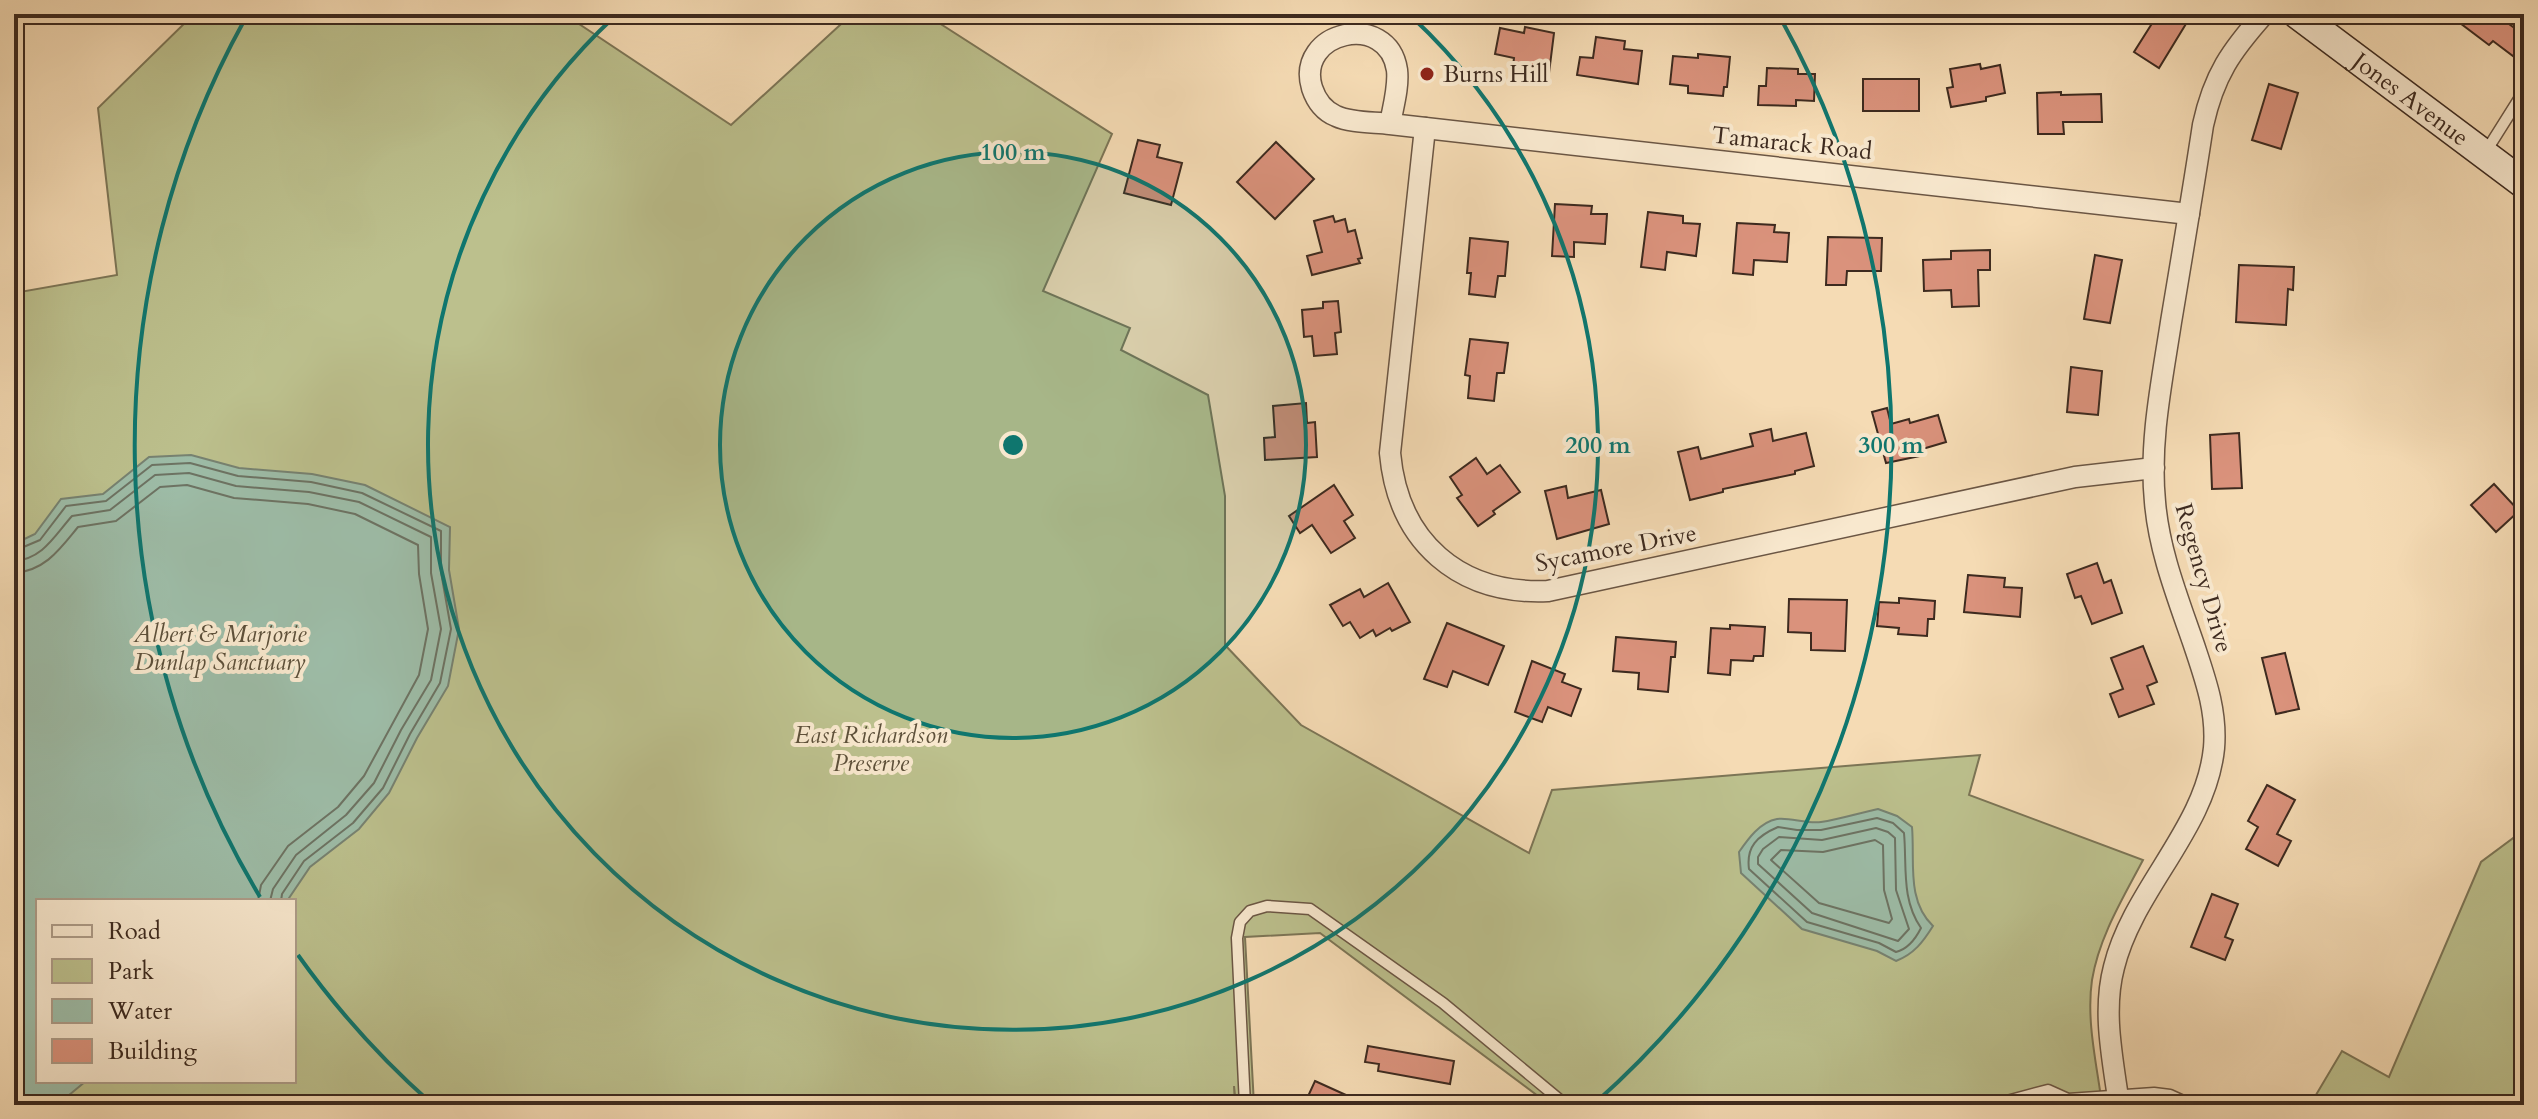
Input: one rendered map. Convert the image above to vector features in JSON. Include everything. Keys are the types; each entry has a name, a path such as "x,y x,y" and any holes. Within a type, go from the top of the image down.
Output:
{"street":[{"name":"Regency Drive","path":"2118,1100 2109,1027 2113,967 2126,933 2206,783 2215,733 2207,685 2160,536 2154,468 2159,399 2212,89 2230,53 2264,14"},
{"name":"Jones Avenue","path":"2297,14 2524,184"},
{"name":"Tamarack Road","path":"1390,124 1397,72 1386,47 1371,36 1354,33 1328,42 1312,64 1311,82 1317,99 1337,117 1390,124 1425,128 2189,214"},
{"name":"Sycamore Drive","path":"1425,128 1390,463 1396,492 1412,528 1438,557 1471,579 1508,590 1548,591 2075,477 2154,468"}],"lane":[{"path":"2484,154 2524,91"},
{"path":"1245,1105 1237,938 1240,922 1250,911 1267,906 1310,909 1325,917 1381,961 1443,1003 1566,1105"},
{"path":"1992,1105 2048,1090 2068,1099 2118,1100 2162,1094 2192,1105"}],"green space":[{"name":"East Richardson Preserve","path":"194,14 564,14 731,125 852,14 925,14 1112,134 1043,291 1130,328 1121,350 1208,395 1225,496 1225,645 1301,725 1529,853 1552,790 1980,755 1969,795 2143,860 2106,933 2092,980 2091,1027 2102,1105 1550,1105 1320,933 1245,937 1254,1105 1236,1105 1234,1086 1235,1105 14,1105 14,293 117,275 98,108"},
{"path":"2524,830 2524,1105 2310,1105 2342,1051 2389,1077 2481,862"}],"water":[{"name":"Albert & Marjorie Dunlap Sanctuary","path":"191,455 239,468 312,474 365,485 450,527 449,570 459,629 448,686 389,793 359,829 310,867 288,899 36,899 36,1083 84,1083 57,1105 14,1105 14,544 35,534 61,499 103,494 149,457"},
{"path":"1878,809 1897,816 1912,827 1915,892 1924,916 1933,926 1918,947 1896,961 1877,951 1802,929 1741,873 1739,852 1755,832 1771,821 1821,822"}],"building":[{"path":"2158,14 2192,14 2159,68 2134,52"},
{"path":"2467,14 2511,14 2505,21 2524,35 2524,41 2513,56 2493,41 2489,45 2460,23"},
{"path":"1525,27 1554,33 1549,73 1513,66 1514,58 1495,54 1500,28 1524,33"},
{"path":"1596,37 1625,41 1624,49 1642,51 1638,84 1577,75 1580,57 1593,58"},
{"path":"1698,54 1730,57 1723,96 1688,93 1688,86 1670,84 1673,56 1698,58"},
{"path":"1980,64 1981,69 2000,65 2005,93 1986,97 1986,101 1951,107 1947,88 1953,87 1950,69"},
{"path":"1767,68 1798,69 1798,74 1815,74 1814,101 1796,100 1796,106 1758,105 1759,86 1766,86"},
{"path":"1863,79 1919,79 1919,111 1863,111"},
{"path":"2269,84 2298,93 2281,149 2252,140"},
{"path":"2061,92 2061,95 2101,94 2102,122 2063,122 2064,134 2038,134 2037,93"},
{"path":"1138,140 1160,145 1157,157 1182,163 1171,205 1124,193"},
{"path":"1276,142 1314,179 1275,219 1237,182"},
{"path":"1555,204 1592,206 1591,214 1607,214 1605,244 1574,242 1574,257 1552,256"},
{"path":"1648,212 1683,216 1683,223 1700,224 1696,256 1667,252 1665,270 1641,267"},
{"path":"1333,216 1335,222 1345,219 1348,232 1355,230 1362,258 1358,259 1360,263 1312,275 1307,256 1322,252 1314,221"},
{"path":"1737,223 1775,225 1774,232 1789,233 1787,262 1754,260 1753,275 1733,273"},
{"path":"1828,237 1882,238 1881,271 1847,271 1846,285 1826,285"},
{"path":"1470,238 1508,242 1505,276 1498,276 1495,297 1469,294"},
{"path":"1990,250 1990,270 1978,270 1979,306 1952,307 1951,290 1924,291 1923,260 1951,259 1951,251"},
{"path":"2095,255 2122,260 2110,323 2084,319"},
{"path":"2239,265 2294,267 2293,290 2288,289 2286,325 2236,322"},
{"path":"1338,301 1341,332 1335,333 1337,354 1314,356 1312,336 1304,337 1302,310 1323,308 1323,302"},
{"path":"1470,339 1508,343 1504,373 1497,373 1494,401 1468,398 1470,376 1465,375"},
{"path":"2071,367 2102,371 2098,415 2067,412"},
{"path":"1306,403 1307,423 1315,422 1317,457 1265,460 1264,438 1275,437 1273,406"},
{"path":"1887,408 1891,424 1909,419 1910,423 1938,415 1946,442 1919,450 1920,456 1886,463 1872,412"},
{"path":"1771,429 1773,441 1806,433 1814,466 1795,471 1795,474 1723,489 1723,492 1690,500 1678,452 1698,447 1701,459 1753,446 1750,434"},
{"path":"2239,433 2242,488 2212,489 2210,435"},
{"path":"1476,458 1487,474 1500,465 1520,492 1478,526 1457,498 1462,495 1450,477"},
{"path":"2494,484 2519,511 2496,532 2471,505"},
{"path":"1334,485 1353,515 1344,521 1355,538 1331,553 1312,525 1300,533 1289,516"},
{"path":"1566,486 1568,498 1601,490 1609,524 1557,539 1545,491"},
{"path":"2097,563 2104,583 2111,580 2122,613 2092,624 2081,596 2075,598 2067,574"},
{"path":"1968,575 2005,578 2004,587 2022,588 2020,617 1964,612"},
{"path":"1388,583 1410,622 1376,636 1373,630 1360,638 1350,622 1343,626 1330,605 1360,589 1364,597"},
{"path":"1899,598 1935,601 1934,619 1928,619 1927,636 1898,634 1899,628 1877,626 1879,602 1899,603"},
{"path":"1789,599 1847,600 1845,651 1811,650 1811,633 1788,632"},
{"path":"1447,623 1504,646 1488,685 1453,671 1447,687 1424,679"},
{"path":"1730,625 1765,627 1763,656 1754,656 1753,661 1731,660 1730,675 1708,673 1711,628 1730,629"},
{"path":"1616,637 1676,642 1675,657 1671,657 1668,692 1638,689 1639,673 1613,671"},
{"path":"2143,646 2157,682 2147,686 2154,704 2119,717 2110,694 2123,689 2111,658"},
{"path":"2285,653 2299,709 2276,714 2262,658"},
{"path":"1532,661 1565,674 1562,682 1581,689 1571,716 1548,707 1542,722 1515,712"},
{"path":"2267,785 2295,800 2277,834 2291,841 2278,866 2246,849 2258,827 2248,821"},
{"path":"2212,894 2238,904 2225,937 2233,940 2225,960 2191,947"},
{"path":"1368,1046 1454,1061 1450,1084 1378,1071 1379,1064 1365,1062"},
{"path":"1315,1081 1368,1105 1304,1105"}],"place":[{"name":"Burns Hill","path":"1427,74"}]}
